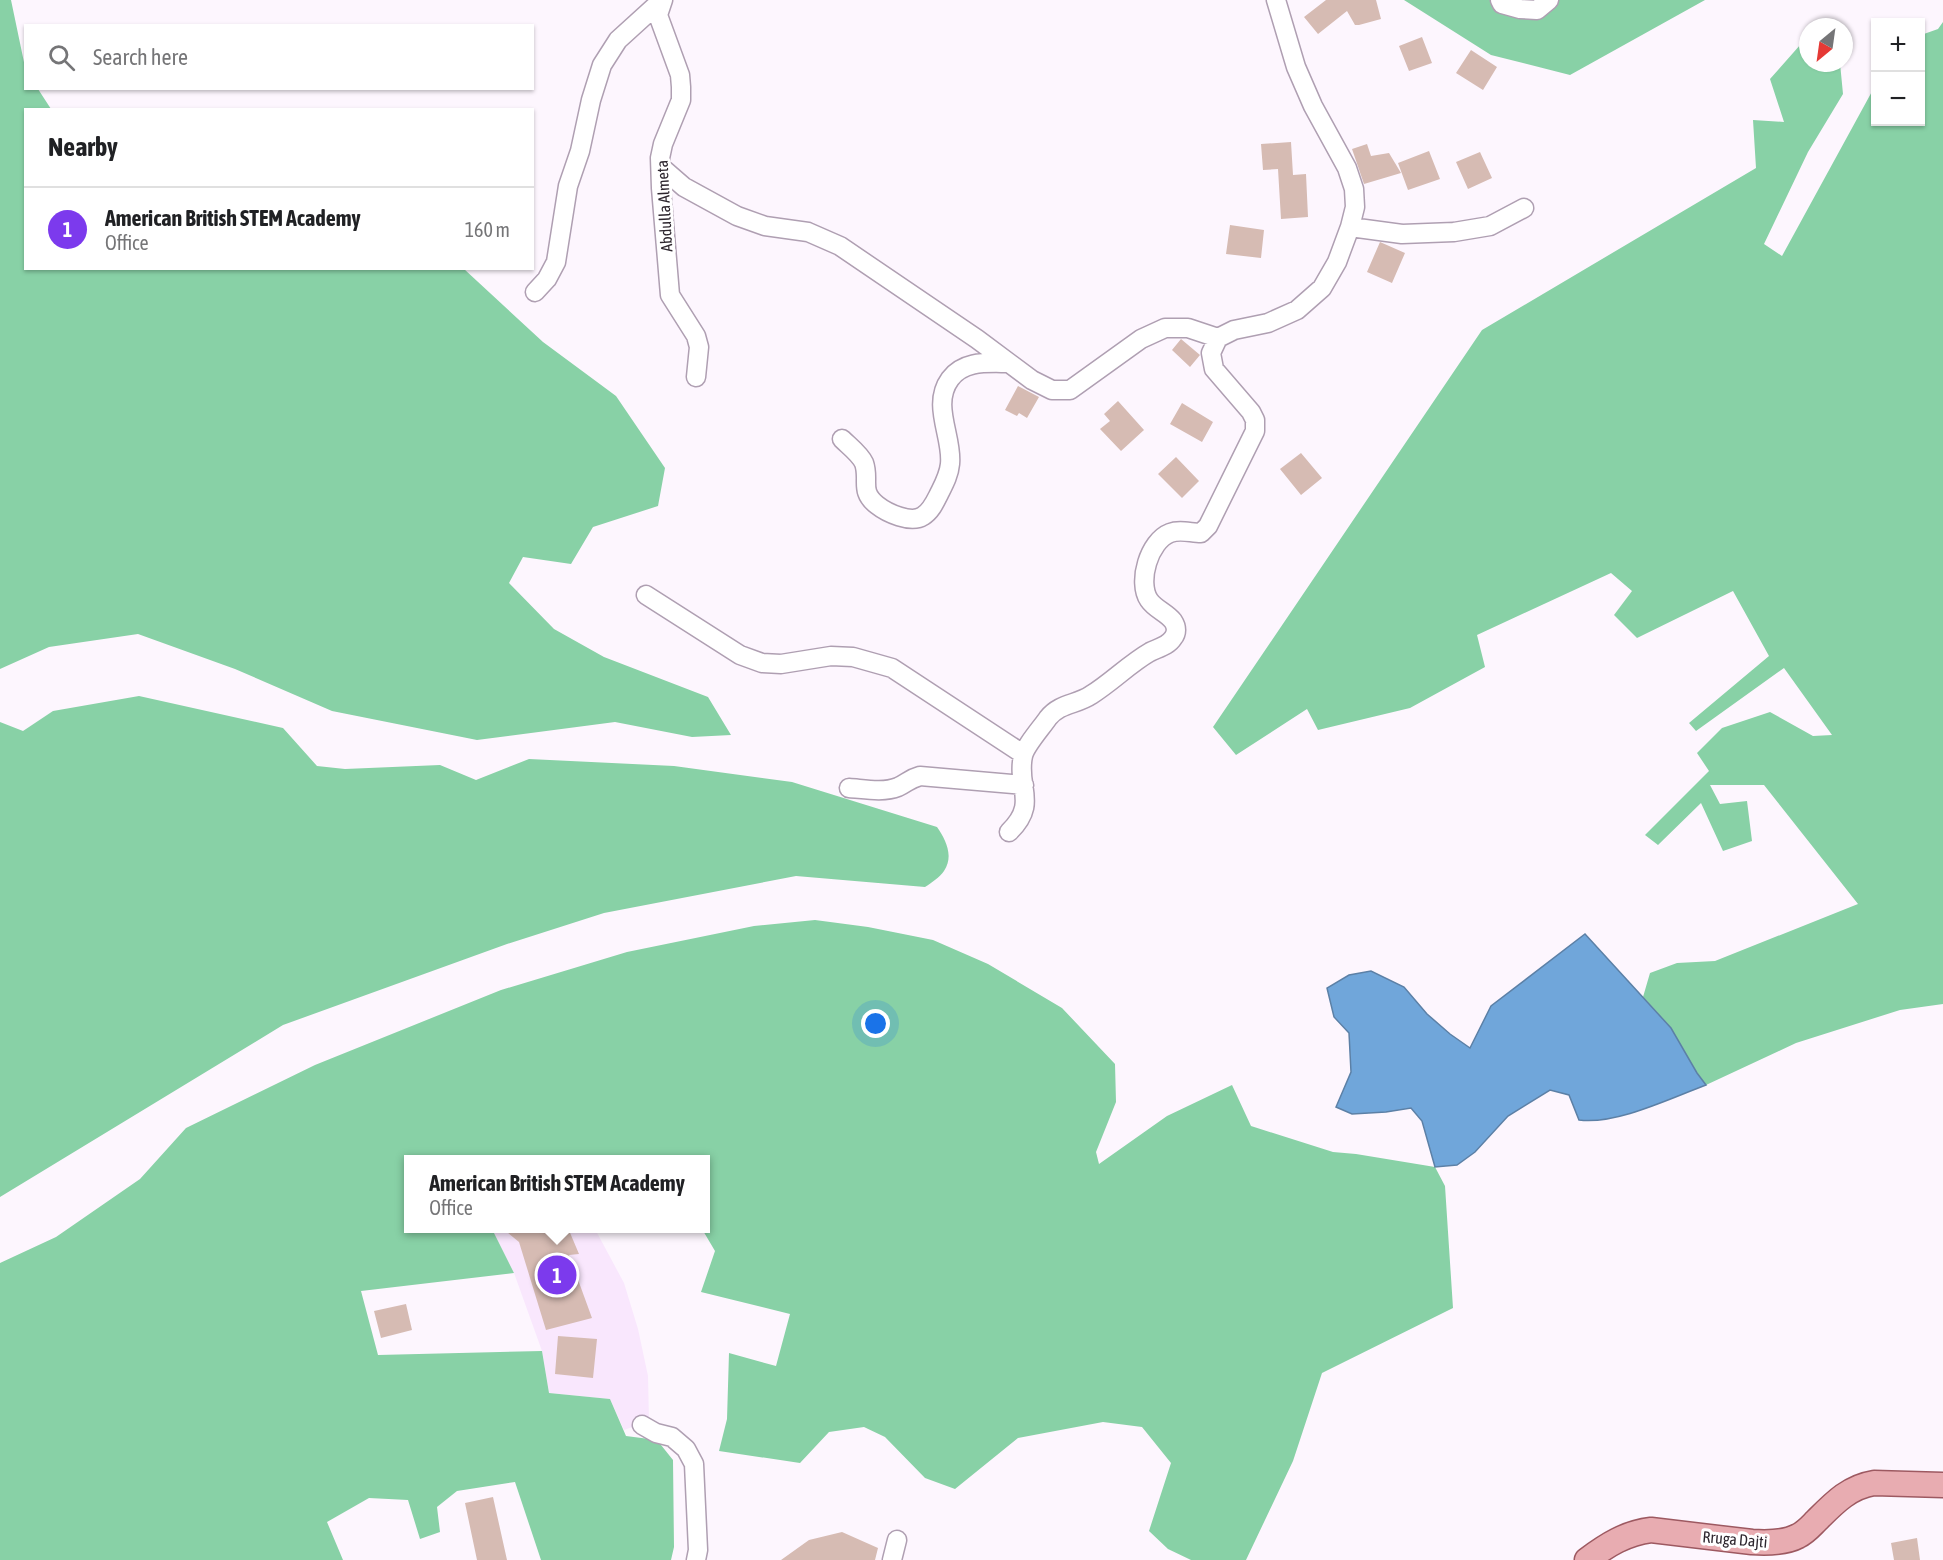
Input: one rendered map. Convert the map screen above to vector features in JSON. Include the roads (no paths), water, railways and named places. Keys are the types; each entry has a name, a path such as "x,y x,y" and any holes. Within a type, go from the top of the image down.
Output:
{"main road":[{"name":"Rruga Dajti","path":"1587,1560 1637,1531 1651,1530 1769,1543 1791,1539 1808,1530 1846,1493 1865,1485 1874,1483 1943,1485"}],"street":[{"name":"Abdulla Almeta","path":"662,0 658,15 680,75 681,87 681,100 663,144 661,167 670,295 696,336 699,347 696,376"},
{"path":"535,292 547,279 556,262 568,186 580,151 591,100 602,65 618,40 662,0"},
{"path":"1008,832 1020,822 1024,807 1023,754 1050,716 1059,707 1090,696 1151,651 1169,643 1175,636 1176,627 1172,620 1148,599 1144,576 1146,564 1158,542 1167,534 1178,531 1201,533 1208,526 1255,431 1255,420 1251,412 1214,369 1211,353 1218,338 1234,330 1268,323 1297,310 1322,288 1337,262 1350,227 1354,207 1354,189 1347,168 1322,124 1296,67 1276,0"},
{"path":"1500,0 1502,4 1520,9 1537,10 1549,0"},
{"path":"661,167 684,187 737,216 765,226 808,232 840,246 1032,380 1052,390 1070,390 1141,339 1165,328 1188,328 1218,338"},
{"path":"1350,227 1402,234 1455,232 1490,226 1524,208"},
{"path":"842,440 864,463 865,490 876,504 909,519 922,518 930,510 948,478 951,462 942,398 949,380 962,368 979,363 1009,363"},
{"path":"646,595 740,655 762,663 781,664 831,656 853,657 892,668 1023,754"},
{"path":"849,788 874,790 898,787 908,779 920,776 1024,785"},
{"path":"642,1425 656,1433 672,1437 686,1449 694,1464 698,1550 696,1560"},
{"path":"892,1560 897,1540"}],"water":[{"path":"1585,934 1671,1028 1706,1085 1626,1115 1594,1120 1579,1120 1569,1095 1550,1090 1508,1116 1475,1152 1457,1165 1435,1167 1422,1121 1411,1108 1352,1114 1336,1107 1351,1072 1349,1033 1334,1017 1327,988 1349,975 1371,971 1404,987 1427,1014 1470,1048 1491,1006"}],"place":[{"name":"American British STEM Academy","path":"557,1275"}]}
